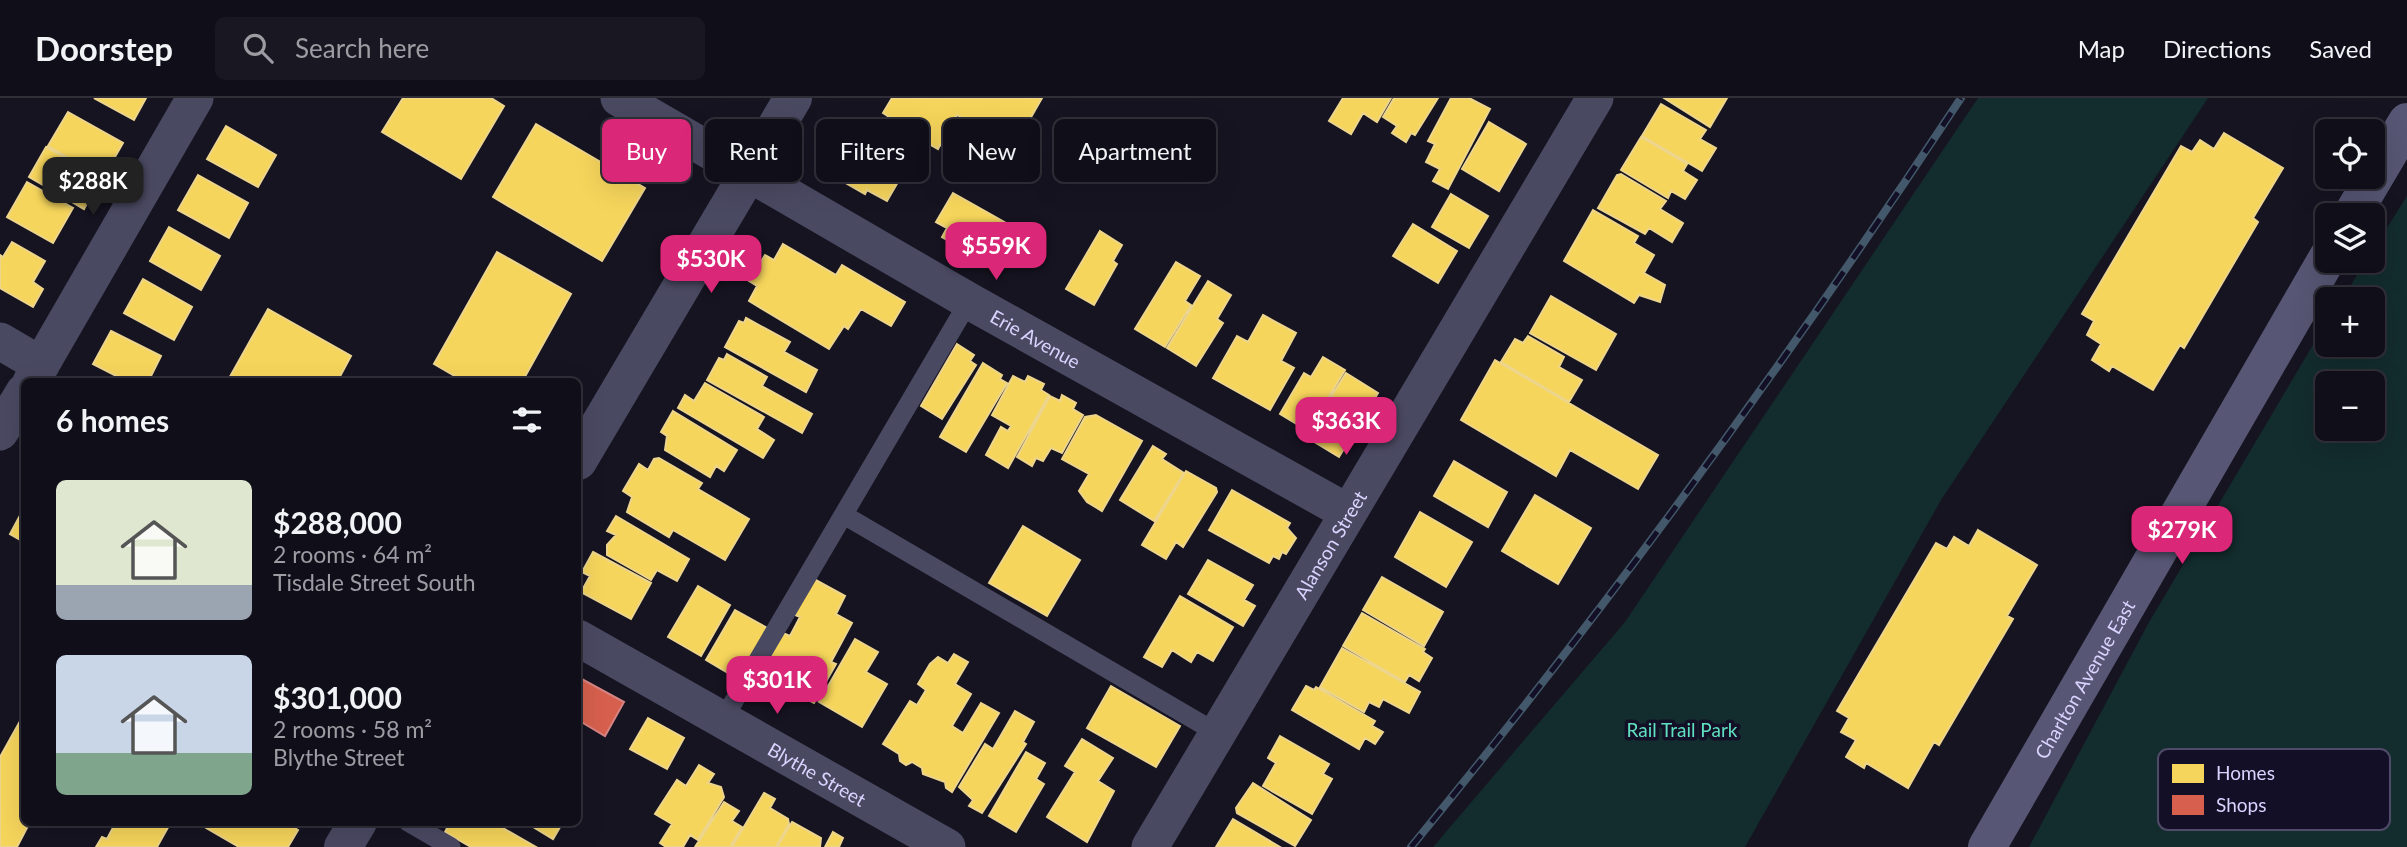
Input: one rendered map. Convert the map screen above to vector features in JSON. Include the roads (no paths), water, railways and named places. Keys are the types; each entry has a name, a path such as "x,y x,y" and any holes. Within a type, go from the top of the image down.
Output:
{"main road":[{"path":"2359,203 2407,122"},
{"name":"Charlton Avenue East","path":"1987,847 2319,273"}],"street":[{"path":"33,378 195,98"},
{"name":"Erie Avenue","path":"619,98 705,149"},
{"path":"781,119 793,98"},
{"name":"Alanson Street","path":"1150,847 1347,512 1581,102"},
{"path":"581,456 744,182"},
{"name":"Erie Avenue","path":"760,182 1347,512"},
{"path":"0,341 31,378"},
{"path":"0,432 21,397"},
{"name":"Blythe Street","path":"581,640 947,847"},
{"path":"343,847 356,826"}],"lane":[{"path":"724,719 969,301"},
{"path":"844,515 1217,733"},
{"path":"415,826 451,847"}],"railway":[{"path":"1411,847 1556,665 1696,480 1831,291 1961,98"}],"park label":[{"name":"Rail Trail Park","path":"1682,729"}]}
